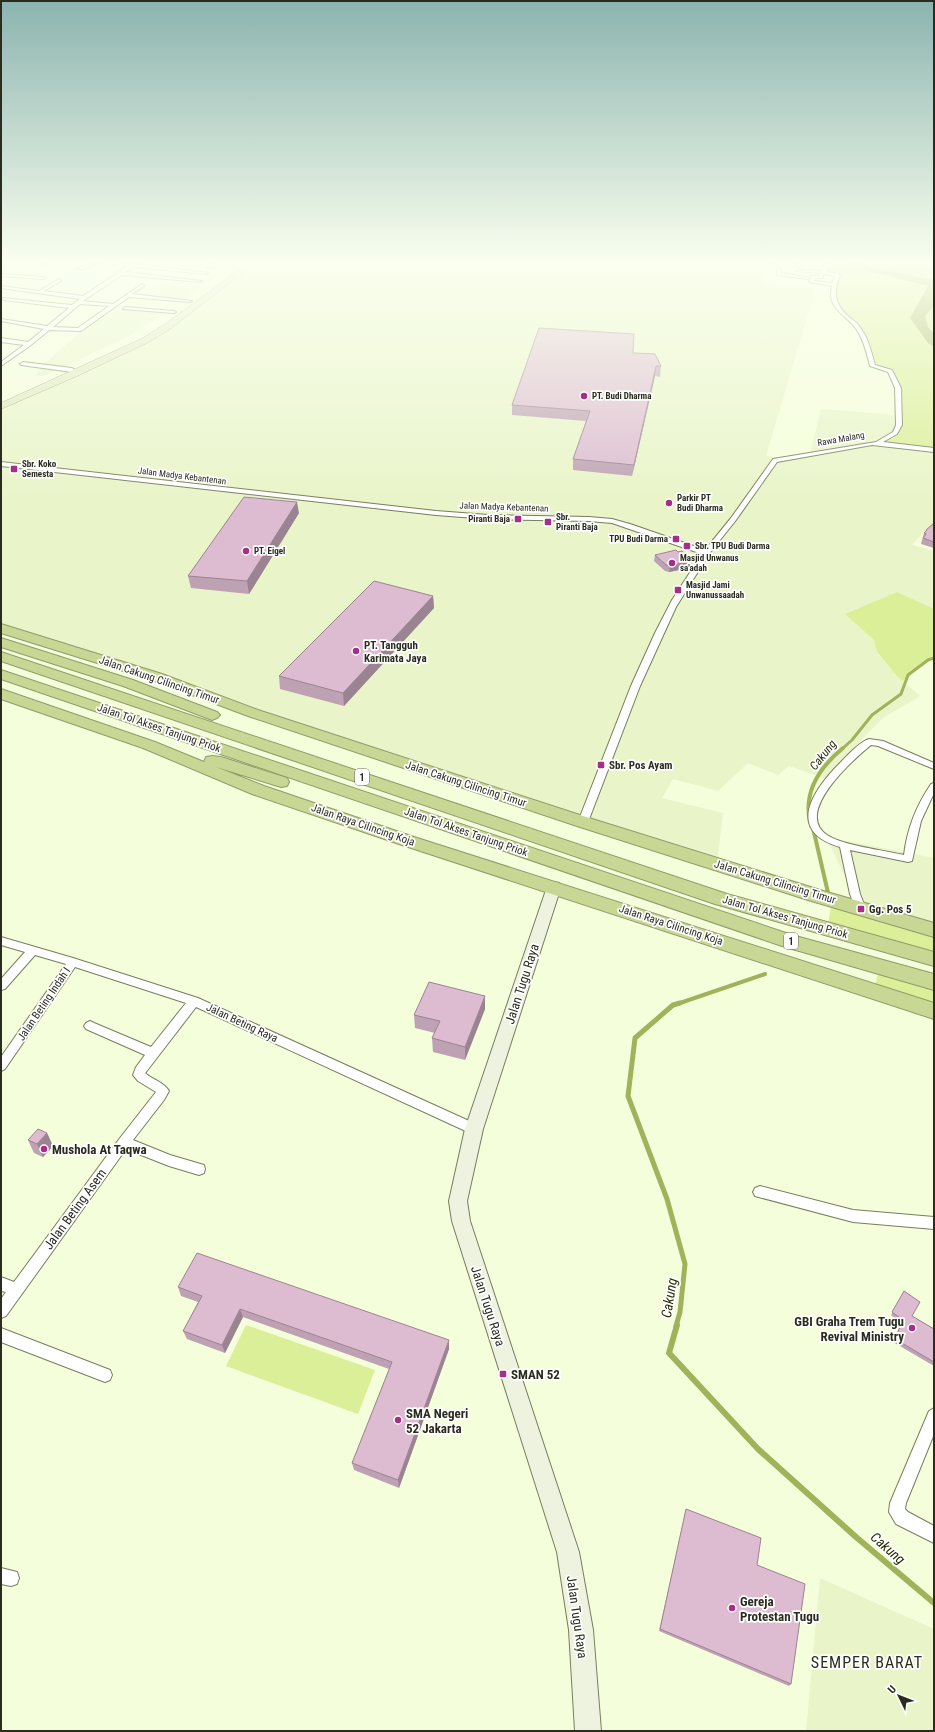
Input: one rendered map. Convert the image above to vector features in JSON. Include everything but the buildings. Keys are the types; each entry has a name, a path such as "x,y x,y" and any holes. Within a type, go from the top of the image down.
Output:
{"highway":[{"name":"Jalan Cakung Cilincing Timur","path":"1,628 157,677 252,714 583,822 815,895 934,930"},
{"path":"1,642 128,683 237,725 694,877 704,883 722,899"},
{"name":"Jalan Tol Akses Tanjung Priok","path":"1,656 722,899 934,959"},
{"name":"Jalan Tol Akses Tanjung Priok","path":"1,674 789,941 934,982"},
{"name":"Jalan Raya Cilincing Koja","path":"1,694 125,736 266,792 466,860 554,887 810,972 934,1011"},
{"path":"193,763 210,761 221,762 533,866 541,867 562,865"}],"main road":[{"path":"1,401 72,370 127,343"},
{"path":"1,406 72,376 140,343"},
{"name":"Jalan Tugu Raya","path":"554,887 474,1129 458,1201 460,1221 568,1552 581,1630 588,1731"}],"street":[{"path":"21,343 29,344"},
{"path":"865,343 872,366 890,371 898,388 899,425 895,433 878,443"},
{"path":"2,362 29,344"},
{"path":"23,364 72,370"},
{"name":"Rawa Malang","path":"706,553 732,522 756,484 775,460 878,443 934,450"},
{"name":"Jalan Madya Kebantenan","path":"1,464 295,498 488,517 589,519 612,521 628,525 706,553"},
{"path":"583,822 612,742 654,644 672,606 706,553"},
{"path":"934,766 872,741 869,742 840,768 819,794 813,813 814,826 821,836 844,846 908,859 910,839 923,804 934,786"},
{"path":"844,846 858,908"},
{"name":"Jalan Beting Raya","path":"1,941 73,962 194,1001 474,1129"},
{"path":"1,986 32,950"},
{"name":"Jalan Beting Indah I","path":"1,1066 73,962"},
{"name":"Jalan Beting Asem","path":"1,1311 124,1142 160,1096 163,1091 158,1086 144,1081 139,1076 140,1070 194,1001"},
{"path":"90,1026 153,1053"},
{"path":"124,1142 169,1160 199,1169"},
{"path":"760,1192 853,1216 934,1223"},
{"path":"1,1284 16,1289"},
{"path":"1,1335 105,1375"},
{"path":"934,1416 898,1503 897,1512 902,1518 934,1535"}],"shaded area":[{"path":"68,343 115,343 44,376 34,376 45,363"},
{"path":"145,343 799,343 766,456 779,459 810,454 821,409 898,415 934,450 934,525 928,527 912,545 934,551 934,609 897,592 845,614 874,640 877,653 896,675 920,696 883,718 838,764 829,780 789,766 778,775 748,763 718,791 673,779 662,798 723,813 717,864 566,823 441,782 1,630 1,408 62,382"},
{"path":"866,343 934,343 934,450 878,443 895,433 899,425 898,388 890,371 873,366 869,349"},
{"path":"928,343 934,343 934,347"},
{"path":"897,592 934,609 934,659 919,665 903,681 896,675 877,652 874,640 845,614"},
{"path":"826,837 934,858 934,930 861,909"},
{"path":"831,906 934,930 934,959 828,924"},
{"path":"880,967 934,982 934,1010 873,992"},
{"path":"246,1325 375,1370 358,1414 226,1366"},
{"path":"820,1578 934,1629 934,1731 806,1731"}],"waterway":[{"name":"Cakung","path":"842,749 852,740 872,715 901,694 908,675 928,660 934,658"},
{"name":"Cakung","path":"810,822 808,811 809,800 815,780 827,763 843,748"},
{"name":"Cakung","path":"813,828 829,897"},
{"name":"Cakung","path":"680,1003 765,974"},
{"name":"Cakung","path":"676,1326 680,1312 685,1264 667,1199 628,1096 635,1038 673,1005 680,1003"},
{"name":"Cakung","path":"677,1325 669,1353 758,1449 856,1537 934,1603"}],"place":[{"name":"PT. Budi Dharma","path":"584,396"},
{"name":"Sbr. Koko Semesta","path":"14,469"},
{"name":"Parkir PT Budi Dharma","path":"669,503"},
{"name":"Piranti Baja","path":"518,519"},
{"name":"Sbr. Piranti Baja","path":"548,522"},
{"name":"TPU Budi Darma","path":"676,539"},
{"name":"Sbr. TPU Budi Darma","path":"687,546"},
{"name":"PT. Eigel","path":"246,551"},
{"name":"Masjid Unwanus sa'adah","path":"672,563"},
{"name":"Masjid Jami Unwanussaadah","path":"678,590"},
{"name":"PT. Tangguh Karimata Jaya","path":"356,651"},
{"name":"Sbr. Pos Ayam","path":"601,765"},
{"name":"Gg. Pos 5","path":"861,909"},
{"name":"Mushola At Taqwa","path":"44,1149"},
{"name":"GBI Graha Trem Tugu Revival Ministry","path":"912,1328"},
{"name":"SMAN 52","path":"503,1374"},
{"name":"SMA Negeri 52 Jakarta","path":"398,1420"},
{"name":"Gereja Protestan Tugu","path":"732,1608"}],"district":[{"name":"SEMPER BARAT","path":"867,1662"}]}
